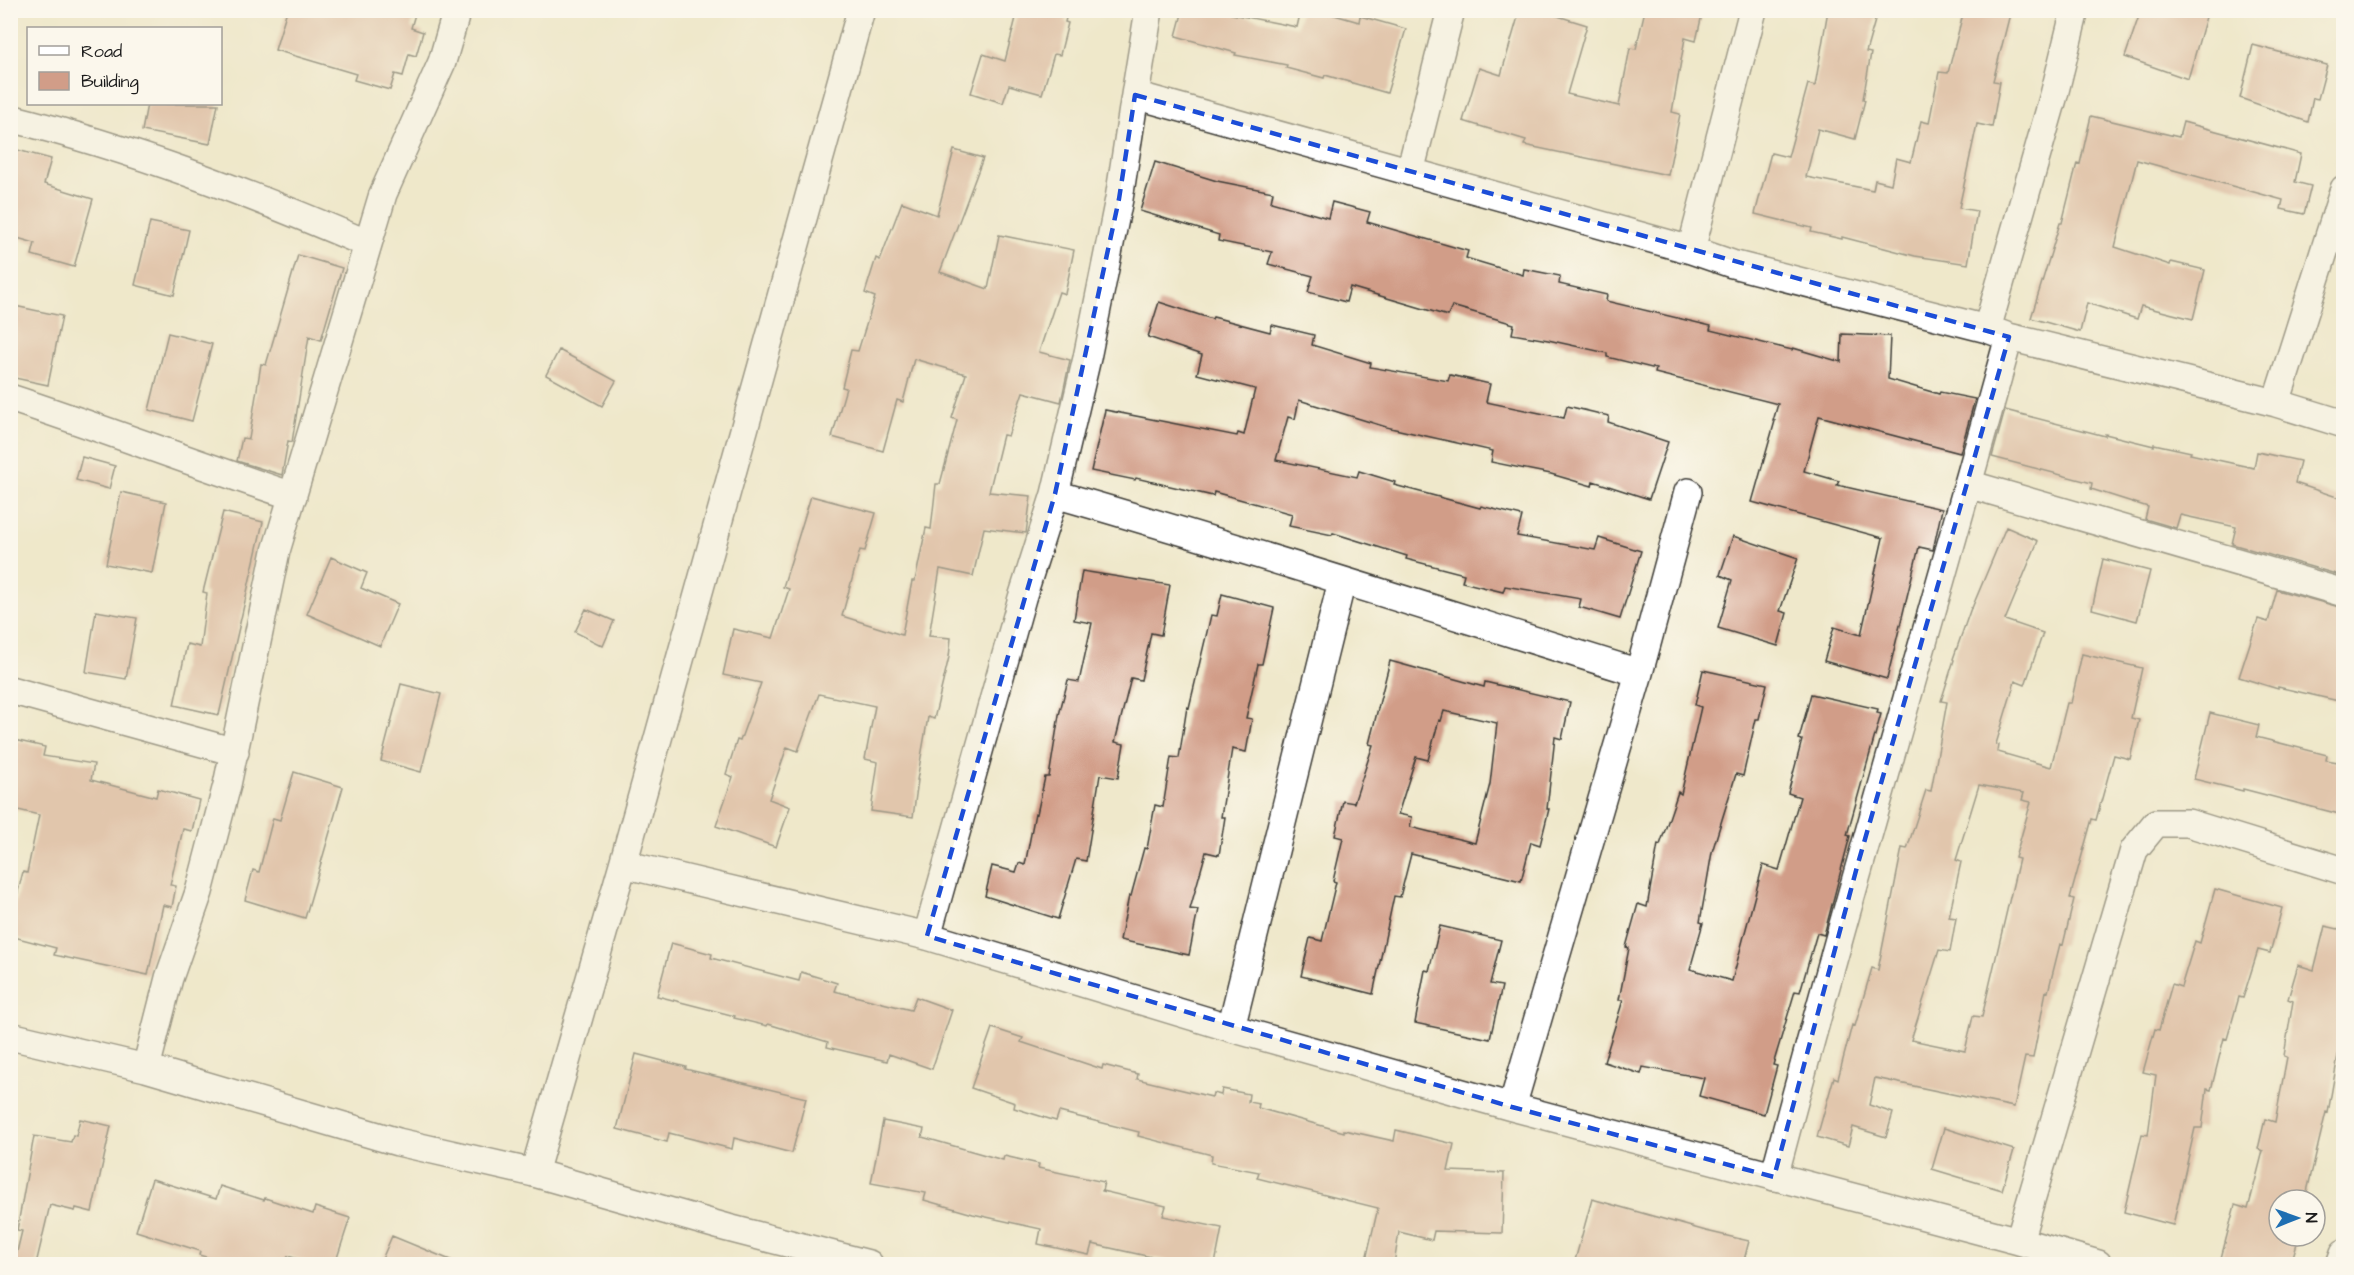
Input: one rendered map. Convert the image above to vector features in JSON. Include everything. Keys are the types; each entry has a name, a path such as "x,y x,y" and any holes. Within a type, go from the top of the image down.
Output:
{"street":[{"path":"146,1068 169,978 199,891 235,752 276,551 382,194 442,62 457,10"},
{"path":"534,1173 624,864 861,10"},
{"path":"927,936 1022,598 1055,494 1087,358 1116,211 1149,10"},
{"path":"1410,172 1451,10"},
{"path":"1691,250 1753,10"},
{"path":"1774,1177 1857,867 1968,484 1998,333 2075,10"},
{"path":"1135,95 1691,250 1732,264 2276,403 2343,424"},
{"path":"10,118 76,135 184,170 287,209 368,244"},
{"path":"2276,403 2343,189"},
{"path":"10,398 293,496"},
{"path":"1968,484 2343,593"},
{"path":"1512,1107 1639,673 1688,492"},
{"path":"1055,494 1206,537 1341,582 1639,673"},
{"path":"1232,1029 1341,582"},
{"path":"10,690 235,752"},
{"path":"2019,1241 2134,850 2156,823 2188,823 2343,871"},
{"path":"624,864 927,936 1232,1029 1512,1107 2098,1264"},
{"path":"10,1036 146,1068 398,1142 534,1173 728,1228 869,1264"},
{"path":"2340,1264 2343,1253"}],"highlighted area":[{"path":"1135,95 2009,337 1857,867 1774,1177 1512,1107 927,936 1055,494 1119,199"}],"building":[{"path":"287,10 402,10 415,14 411,28 423,32 416,56 409,54 403,76 395,74 390,90 354,80 356,74 275,50"},
{"path":"1018,10 1068,10 1065,22 1068,23 1060,55 1054,54 1042,94 1009,85 1003,103 971,93 983,54 1005,61"},
{"path":"1183,10 1232,10 1231,14 1297,27 1301,10 1317,10 1359,22 1360,16 1406,29 1387,93 1325,75 1324,78 1286,68 1287,65 1235,55 1236,53 1176,36"},
{"path":"1520,10 1538,10 1587,25 1567,94 1619,106 1630,48 1636,49 1645,10 1703,10 1696,41 1685,38 1672,112 1680,114 1668,175 1524,145 1526,140 1463,121 1479,68 1501,75"},
{"path":"1828,10 1878,10 1866,52 1871,53 1863,99 1865,100 1855,139 1818,129 1806,177 1873,190 1875,180 1891,184 1896,158 1911,162 1921,121 1929,123 1939,72 1948,73 1964,10 2011,10 1993,81 2000,82 1992,127 1977,124 1959,208 1977,211 1968,264 1915,256 1842,237 1842,239 1811,232 1812,228 1755,214 1771,153 1788,157 1808,84 1815,86"},
{"path":"2141,10 2208,10 2188,79 2125,57"},
{"path":"2253,45 2327,65 2318,99 2313,98 2308,122 2240,98"},
{"path":"147,105 218,105 210,144 142,131"},
{"path":"2091,116 2179,137 2183,122 2301,154 2295,182 2311,186 2304,214 2281,209 2283,200 2137,160 2115,247 2170,265 2171,262 2205,270 2193,319 2141,306 2137,319 2087,303 2080,332 2031,318 2060,223 2062,223 2077,163 2080,164"},
{"path":"10,148 51,159 44,184 93,199 74,267 32,255 35,243 10,236"},
{"path":"954,150 983,158 940,272 988,289 999,235 1074,250 1065,294 1059,292 1039,352 1070,360 1061,402 1023,392 1008,436 1003,435 989,492 1031,496 1026,533 984,528 973,576 940,569 929,636 951,638 949,657 934,719 928,717 913,817 871,811 878,762 865,759 875,706 819,694 798,751 787,747 769,799 790,807 776,847 716,826 733,777 726,774 737,740 740,741 761,683 723,675 733,629 773,638 789,589 783,587 811,496 876,513 865,551 860,550 842,616 902,635 912,581 915,581 926,528 931,529 936,484 940,484 957,420 952,418 966,374 914,359 903,402 897,400 883,451 832,437 846,388 842,387 851,350 858,351 875,297 865,293 876,258 880,260 902,202 937,215"},
{"path":"1155,162 1217,181 1273,192 1271,202 1328,218 1332,202 1370,212 1367,222 1468,251 1466,258 1523,275 1524,269 1560,276 1559,284 1607,295 1606,301 1711,326 1710,330 1792,350 1793,348 1841,362 1842,334 1890,336 1888,379 1939,394 1940,392 1975,399 1960,453 1819,416 1804,471 1839,481 1837,485 1942,509 1933,550 1919,547 1887,679 1824,661 1834,627 1861,635 1883,538 1752,502 1778,404 1655,373 1656,369 1607,357 1607,353 1512,334 1514,324 1452,306 1448,316 1350,287 1346,302 1308,292 1313,276 1268,264 1272,252 1218,241 1219,235 1140,211"},
{"path":"150,222 189,230 174,295 135,285"},
{"path":"298,255 342,268 321,340 309,336 292,442 288,441 282,475 237,461 242,438 249,439 261,364 266,365"},
{"path":"1159,302 1212,319 1213,317 1270,332 1272,325 1314,335 1312,345 1371,363 1370,367 1448,381 1450,375 1490,384 1486,402 1564,418 1567,406 1609,416 1608,422 1668,442 1649,499 1593,481 1592,486 1551,474 1491,462 1493,451 1386,427 1299,400 1295,419 1288,417 1276,460 1357,477 1359,471 1395,482 1394,485 1480,508 1481,506 1522,516 1517,536 1595,550 1599,538 1641,551 1620,619 1579,607 1581,599 1505,586 1503,592 1462,582 1464,574 1406,559 1407,556 1333,533 1332,535 1289,526 1292,514 1214,492 1213,496 1136,478 1135,480 1091,471 1105,410 1237,436 1238,433 1244,435 1255,389 1197,374 1202,355 1148,337"},
{"path":"10,305 62,316 48,385 10,377"},
{"path":"168,333 212,344 192,421 149,410"},
{"path":"559,350 616,381 602,406 546,375"},
{"path":"2005,410 2105,436 2105,434 2154,446 2154,444 2254,468 2257,452 2300,461 2295,483 2343,499 2343,576 2232,544 2236,527 2180,515 2176,528 2145,519 2148,507 2091,489 2092,483 1992,457"},
{"path":"82,457 115,466 109,489 76,480"},
{"path":"121,492 166,502 152,573 106,564"},
{"path":"223,512 263,522 219,715 174,705 187,644 200,647 207,593 203,592"},
{"path":"2006,527 2038,541 2005,620 2043,633 2025,685 2015,681 1996,744 1999,745 1998,752 2051,767 2067,703 2071,703 2082,654 2142,668 2131,718 2139,720 2130,759 2114,755 2096,820 2092,819 2070,898 2074,899 2063,945 2060,944 2048,992 2046,991 2033,1058 2025,1057 2014,1107 1875,1078 1869,1105 1893,1113 1886,1137 1853,1127 1848,1146 1817,1137 1834,1077 1838,1079 1852,1025 1855,1026 1872,968 1878,970 1902,848 1907,849 1926,790 1931,791 1947,702 1941,701 1953,659","holes":["1979,785 2024,793 2022,800 2031,802 2015,858 2019,859 1982,1017 1973,1016 1965,1051 1911,1040 1939,950 1950,952 1956,918 1949,917 1961,862 1956,860"]},
{"path":"1733,536 1798,558 1780,611 1787,613 1778,646 1718,628 1732,580 1720,575"},
{"path":"331,557 367,573 361,588 398,604 380,646 307,614"},
{"path":"2103,559 2150,571 2137,621 2092,609"},
{"path":"1082,571 1170,585 1161,635 1151,633 1141,680 1131,678 1115,742 1124,744 1118,778 1100,775 1086,861 1076,859 1058,919 985,896 992,866 1016,872 1019,863 1025,865 1035,813 1037,814 1045,777 1049,777 1059,715 1068,680 1079,682 1092,623 1074,620"},
{"path":"2277,590 2343,608 2343,702 2278,687 2278,689 2239,677 2258,619 2268,622"},
{"path":"1222,594 1274,608 1262,664 1258,664 1246,718 1252,719 1246,752 1232,749 1221,817 1225,817 1219,855 1206,852 1190,909 1198,910 1189,955 1120,940 1129,896 1131,896 1144,848 1147,849 1155,805 1163,807 1171,757 1179,758 1187,707 1189,708 1211,615 1217,616"},
{"path":"586,609 614,621 603,646 575,632"},
{"path":"96,611 137,618 126,679 86,672"},
{"path":"1390,661 1484,687 1485,682 1570,702 1562,739 1555,737 1547,809 1549,809 1540,845 1531,842 1521,881 1411,854 1400,897 1394,896 1373,994 1301,976 1310,938 1322,941 1336,882 1333,881 1343,838 1335,836 1343,801 1354,803 1373,745 1369,744","holes":["1444,711 1497,723 1490,784 1475,843 1410,827 1412,817 1398,814 1416,757 1428,760 1439,720 1441,721"]},
{"path":"1703,670 1767,684 1759,719 1756,719 1743,776 1736,774 1712,852 1700,922 1703,923 1690,969 1732,981 1763,865 1779,870 1800,797 1788,793 1811,694 1878,709 1877,713 1881,714 1847,835 1850,836 1824,935 1817,933 1800,992 1795,991 1773,1065 1777,1066 1764,1114 1699,1096 1704,1078 1643,1067 1641,1074 1604,1062 1623,1000 1619,1000 1629,948 1626,947 1638,904 1647,907 1658,844 1660,845 1678,792 1681,794 1701,707 1695,705"},
{"path":"401,684 441,694 421,772 381,761"},
{"path":"2210,713 2259,725 2256,737 2327,755 2326,760 2343,763 2343,815 2194,779"},
{"path":"10,739 45,747 43,756 94,764 91,780 156,797 158,789 199,800 192,831 183,829 170,885 176,886 172,907 163,905 148,975 54,955 56,948 10,936 10,922 23,872 27,873 39,815 10,808"},
{"path":"294,772 343,787 305,918 245,900 253,870 259,872 273,818 280,820"},
{"path":"2215,889 2282,908 2270,953 2258,950 2243,998 2239,997 2227,1039 2224,1038 2211,1090 2207,1089 2202,1128 2195,1128 2173,1225 2124,1212 2142,1134 2148,1135 2156,1075 2143,1072 2155,1029 2159,1030 2172,984 2181,987 2195,941 2200,943"},
{"path":"1440,926 1501,940 1490,984 1502,986 1490,1039 1415,1023 1425,970 1429,971"},
{"path":"2325,926 2343,930 2343,1027 2328,1113 2326,1112 2308,1188 2267,1188 2267,1248 2296,1248 2291,1264 2244,1264 2221,1258 2235,1205 2248,1209 2263,1151 2258,1149 2265,1119 2275,1122 2287,1057 2284,1056 2293,1001 2288,999 2298,965 2314,970"},
{"path":"671,943 712,954 711,958 799,981 801,972 837,983 834,991 911,1010 916,997 952,1010 932,1069 889,1054 887,1061 827,1047 828,1042 768,1024 767,1026 734,1018 735,1016 657,996"},
{"path":"992,1028 1023,1038 1021,1042 1102,1069 1103,1065 1138,1074 1137,1079 1212,1097 1213,1093 1221,1095 1222,1089 1249,1094 1248,1102 1259,1104 1258,1108 1344,1132 1344,1130 1394,1141 1396,1130 1454,1144 1448,1171 1504,1173 1502,1233 1434,1231 1432,1240 1399,1232 1394,1264 1365,1264 1378,1208 1257,1178 1259,1172 1211,1163 1212,1155 1138,1136 1139,1132 1059,1112 1056,1121 1014,1108 1015,1103 971,1088"},
{"path":"636,1054 686,1067 685,1069 806,1098 792,1153 734,1138 732,1149 669,1133 667,1142 617,1129"},
{"path":"80,1119 111,1126 92,1212 76,1208 75,1211 50,1205 36,1264 14,1264 22,1231 17,1230 34,1136 71,1142 73,1135 76,1136"},
{"path":"883,1121 924,1129 922,1137 1003,1160 1004,1156 1039,1164 1038,1168 1104,1182 1102,1191 1166,1206 1163,1216 1222,1228 1215,1264 1183,1264 1092,1244 1089,1255 1038,1244 1041,1229 973,1214 924,1200 926,1193 871,1183"},
{"path":"1944,1128 2014,1150 2002,1190 1932,1169"},
{"path":"152,1179 216,1199 220,1186 313,1214 315,1207 350,1218 335,1264 314,1264 288,1256 285,1264 230,1264 199,1255 200,1251 136,1231"},
{"path":"1592,1199 1749,1241 1743,1264 1574,1264"},
{"path":"392,1236 460,1264 380,1264"}]}
